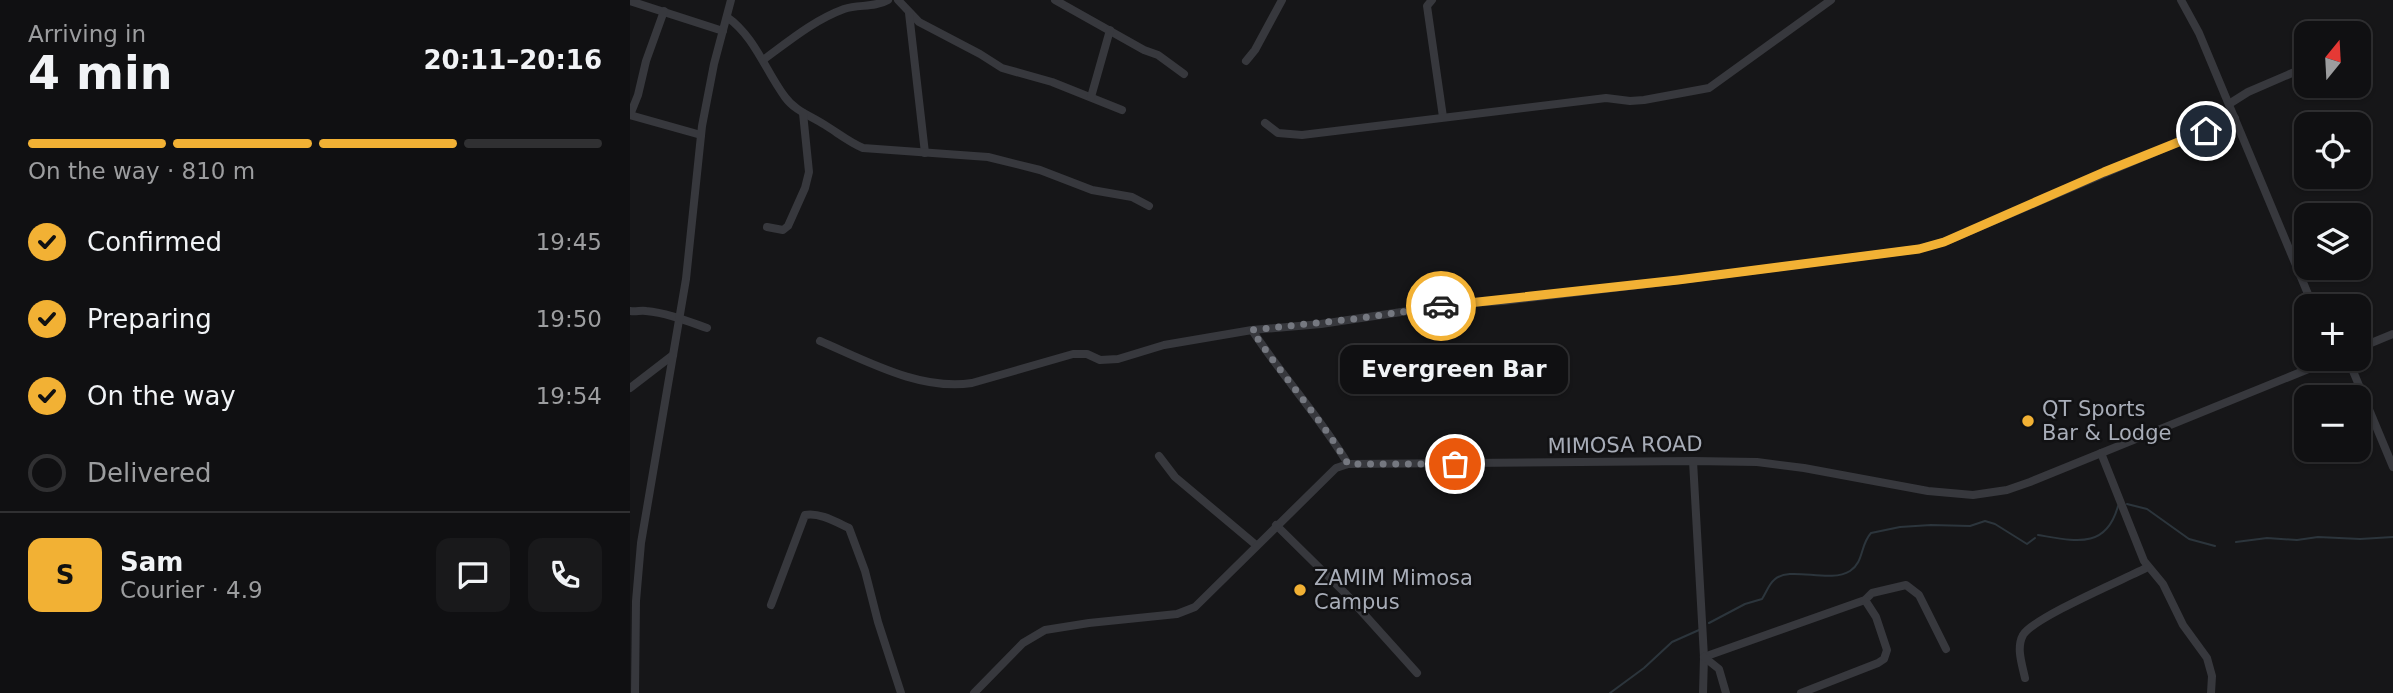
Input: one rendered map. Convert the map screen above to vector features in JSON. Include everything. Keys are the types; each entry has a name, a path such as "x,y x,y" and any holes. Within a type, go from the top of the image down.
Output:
{"street":[{"path":"635,693 633,601 641,543 680,318 707,97 731,0"},
{"path":"763,60 828,16 847,8 875,6 888,0"},
{"path":"898,0 919,22 1002,68 1052,82 1122,110"},
{"path":"1055,0 1158,55 1184,74"},
{"path":"1247,61 1282,0"},
{"path":"1432,0 1427,6 1443,117"},
{"path":"1265,123 1278,133 1302,135 1606,98 1644,100 1706,89 1831,0"},
{"path":"2181,0 2199,33 2309,294"},
{"path":"630,1 723,31"},
{"path":"664,11 630,114 701,135"},
{"path":"909,13 925,153"},
{"path":"727,17 737,25 763,60 793,106 863,148 988,157 1055,175 1092,190 1132,197 1149,205"},
{"path":"1091,97 1110,30"},
{"path":"2229,104 2251,90 2294,72"},
{"path":"767,227 783,230 788,226 805,188 809,163 803,113"},
{"path":"820,341 906,377 956,386 1073,354 1087,354 1100,360 1118,359 1164,345 1252,330 1321,324 1455,304 1683,280 1919,249 1952,239 2235,118"},
{"path":"630,311 637,313 643,310 680,318 707,328"},
{"path":"974,693 1023,643 1045,630 1177,614 1195,607 1336,468 1348,464 1252,330"},
{"path":"2371,343 2393,334"},
{"path":"630,388 673,355"},
{"name":"MIMOSA ROAD","path":"1348,464 1693,461 1780,464 1928,491 1973,495 2007,490 2303,371"},
{"path":"2353,371 2393,467"},
{"path":"2101,453 2134,539 2148,567 2163,584 2183,625 2207,659 2212,676 2211,693"},
{"path":"1159,456 1175,477 1256,545"},
{"path":"1693,461 1704,657 1703,693"},
{"path":"771,605 805,515 809,513 821,516 849,528 865,571 901,693"},
{"path":"1276,525 1345,593 1417,673"},
{"path":"2025,678 2020,649 2022,637 2027,631 2062,609 2148,567"},
{"path":"1704,657 1865,600 1872,593 1906,585 1919,595 1946,649"},
{"path":"1801,693 1884,659 1887,650 1876,617 1865,600"},
{"path":"1704,657 1719,670 1726,693"}],"waterway":[{"path":"2127,504 2147,509 2189,539 2215,546"},
{"path":"2038,535 2076,540 2097,536 2106,530 2118,506"},
{"path":"1709,623 1745,604 1762,599 1772,582 1781,576 1831,576 1850,571 1858,563 1871,533 1900,527 1970,526 1985,521 1995,524 2027,544 2035,538"},
{"path":"2236,542 2267,538 2297,540 2318,537 2393,537"},
{"path":"1610,693 1644,668 1672,642 1699,630"}],"way so far":[{"path":"1441,306 1382,316 1252,330 1348,464 1455,464"}],"place":[{"name":"QT Sports Bar & Lodge","path":"2028,421"},
{"name":"Evergreen Bar","path":"1455,464"},
{"name":"ZAMIM Mimosa Campus","path":"1300,590"}],"route":[{"path":"1441,306 1767,270 1919,249 1944,242 2206,131"}]}
